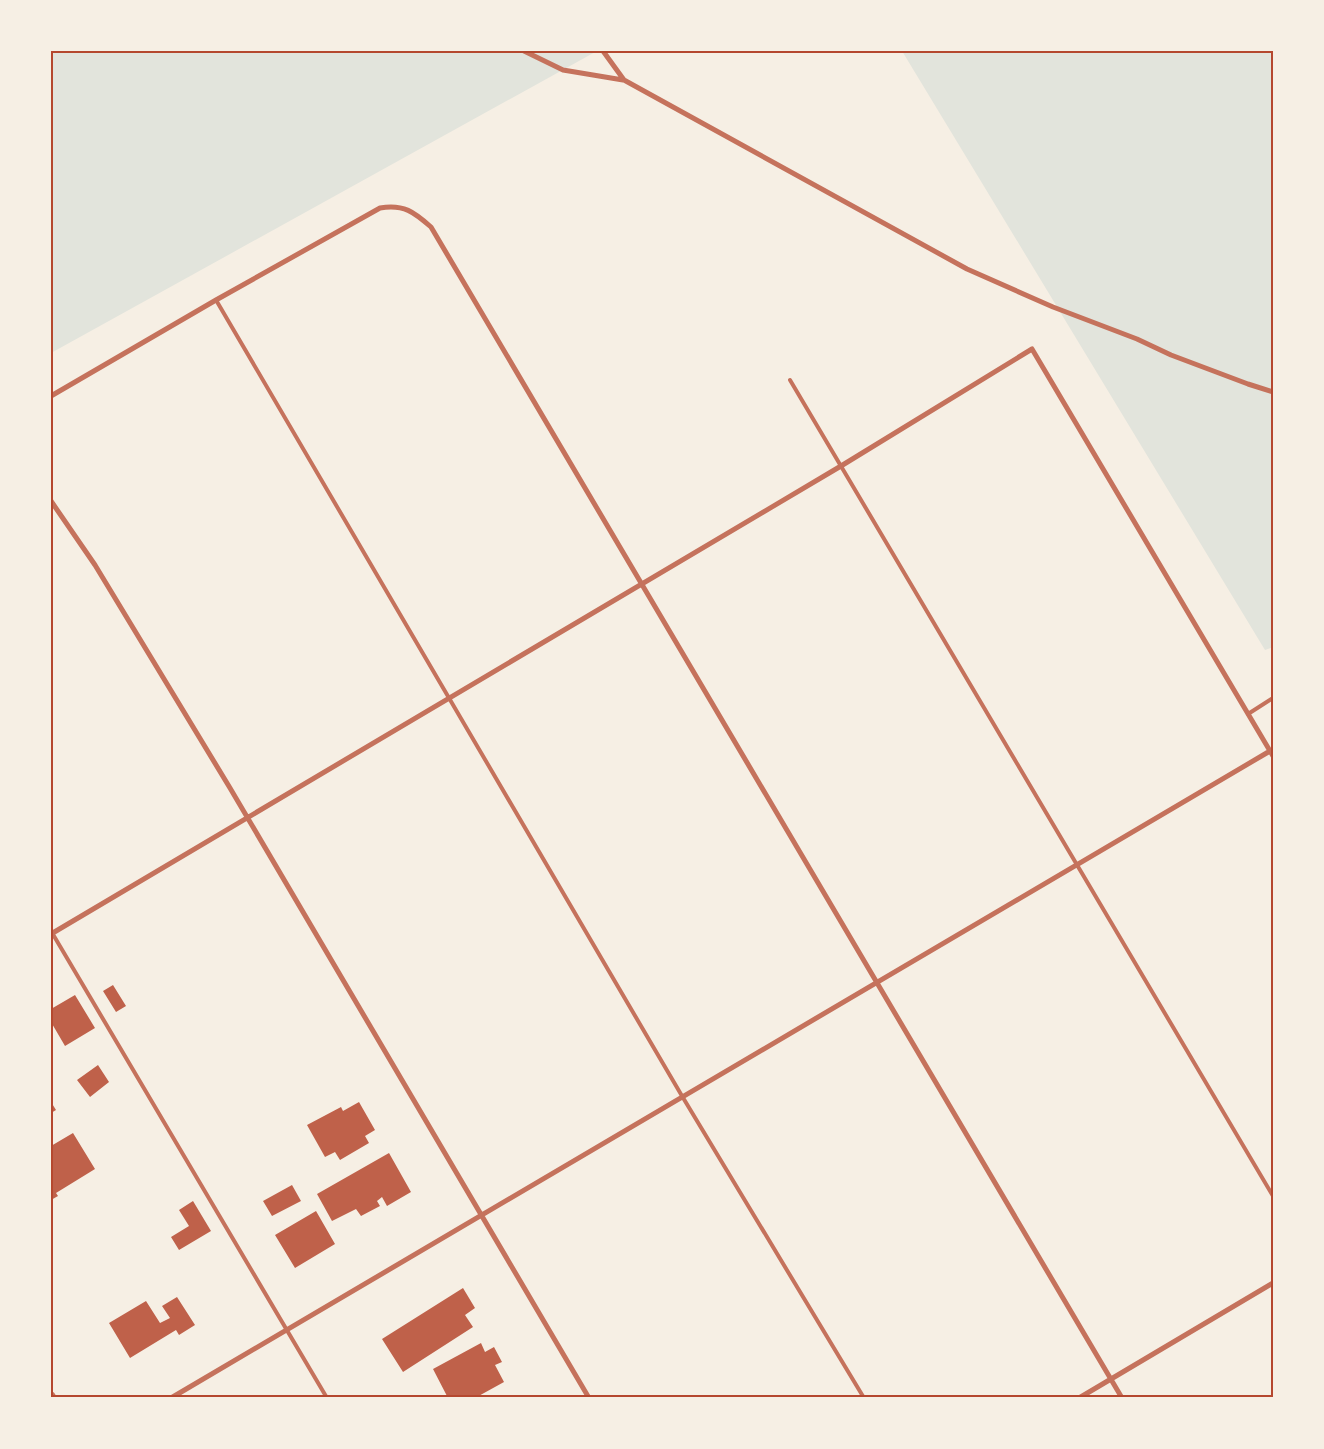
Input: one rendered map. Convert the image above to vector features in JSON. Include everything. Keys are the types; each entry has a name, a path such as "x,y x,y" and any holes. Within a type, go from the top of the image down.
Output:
{"street":[{"path":"524,51 563,70 624,80 967,269 1053,307 1137,339 1171,355 1273,392"},
{"path":"603,51 624,80"},
{"path":"51,396 380,208 393,206 404,208 416,213 431,227 1122,1398"},
{"path":"52,933 841,466 1032,349 1271,754 682,1096 171,1398"},
{"path":"51,501 95,565 230,788 588,1398"},
{"path":"1079,1398 1273,1283"}],"lane":[{"path":"216,300 682,1096 864,1398"},
{"path":"790,380 1273,1196"},
{"path":"1248,714 1273,698"},
{"path":"52,933 327,1398"}],"shaded area":[{"path":"51,51 597,51 51,353"},
{"path":"902,51 1273,51 1273,647 1265,650"}],"building":[{"path":"113,985 126,1006 116,1012 103,991"},
{"path":"75,995 95,1028 65,1046 51,1022 51,1009"},
{"path":"98,1065 109,1082 90,1097 77,1080"},
{"path":"51,1102 56,1110 51,1113"},
{"path":"359,1102 375,1130 365,1136 369,1143 340,1160 335,1152 325,1157 307,1125 341,1107 343,1111"},
{"path":"73,1133 95,1169 56,1193 58,1196 51,1200 51,1146"},
{"path":"389,1153 411,1192 387,1206 382,1197 377,1201 380,1206 361,1216 356,1209 332,1221 317,1194"},
{"path":"292,1185 301,1201 272,1216 263,1201"},
{"path":"193,1201 211,1231 179,1250 171,1237 189,1226 179,1210"},
{"path":"316,1211 335,1244 295,1268 275,1235"},
{"path":"463,1288 475,1308 465,1315 473,1327 403,1372 382,1339"},
{"path":"177,1297 195,1325 179,1335 176,1330 130,1358 109,1323 146,1301 160,1323 170,1318 162,1306"},
{"path":"481,1343 485,1352 494,1347 502,1362 495,1365 504,1382 475,1398 448,1398 433,1369"}]}
